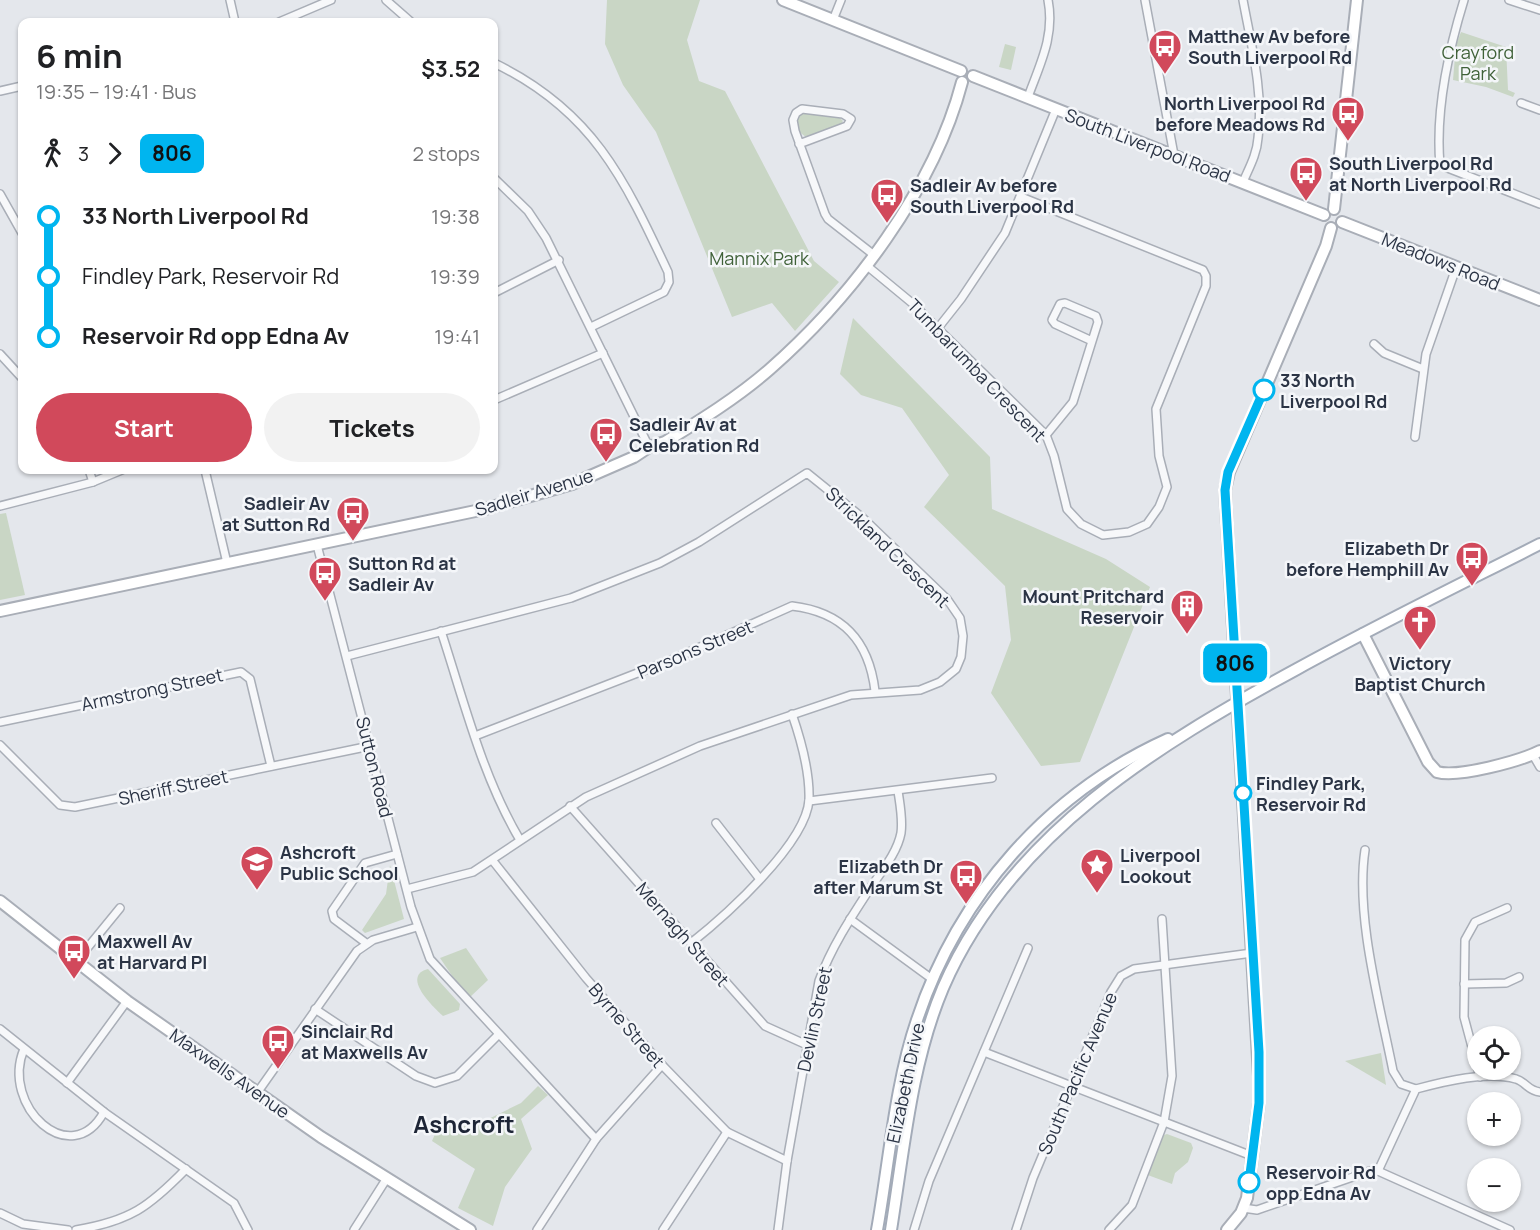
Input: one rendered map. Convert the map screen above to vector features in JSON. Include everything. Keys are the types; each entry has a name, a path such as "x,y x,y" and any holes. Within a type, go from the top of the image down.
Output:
{"main road":[{"path":"783,0 962,76"},
{"path":"1334,209 1357,0"},
{"name":"South Liverpool Road","path":"962,76 968,69 973,76 1324,216"},
{"name":"Sadleir Avenue","path":"0,611 317,545 526,498 603,471 674,437 769,370 825,314 874,255 923,175 947,124 962,76"},
{"path":"1334,209 1341,214 1342,222 1338,227 1331,228 1325,224 1324,216 1328,210 1334,209"},
{"name":"Meadows Road","path":"1342,222 1540,300"},
{"path":"1227,1230 1243,1208 1252,1155 1259,1076 1226,480 1326,246 1331,228"},
{"name":"Elizabeth Drive","path":"891,1230 921,1058 935,1008 967,940 999,892 1041,844 1098,796 1187,731 1238,700 1540,544"},
{"path":"1363,634 1428,762 1437,772 1453,773 1502,764 1537,753"},
{"name":"Elizabeth Drive","path":"878,1230 905,1064 916,1021 932,979 967,912 1011,853 1035,829 1088,785 1155,745 1187,731"},
{"name":"Maxwells Avenue","path":"0,902 127,1002 257,1093 470,1230"}],"street":[{"path":"230,0 234,18"},
{"path":"387,0 407,18"},
{"path":"833,20 841,0"},
{"path":"1028,97 1047,49 1050,19 1048,0"},
{"path":"1145,0 1174,155"},
{"path":"1243,0 1255,68 1259,124 1256,149 1243,182"},
{"path":"1464,0 1449,48 1440,121 1440,165 1540,204"},
{"path":"1509,0 1540,10"},
{"path":"292,18 328,1"},
{"path":"498,65 528,81 550,97 597,143 632,196 668,272 669,282 664,292 591,327"},
{"path":"0,91 18,87"},
{"path":"1521,103 1540,110"},
{"path":"800,144 847,126 851,119 843,114 806,109 798,111 793,125 800,144 828,219 874,255"},
{"path":"938,328 962,299 1005,233 1056,109"},
{"path":"498,182 528,211 559,260 649,447"},
{"path":"0,194 18,226"},
{"name":"Tumbarumba Crescent","path":"866,265 898,290 1046,435 1054,456 1067,509 1081,524 1103,535 1129,532 1147,524 1159,507 1167,487 1159,456 1156,409 1206,286 1206,276 1203,270 1021,197"},
{"path":"498,291 559,260"},
{"path":"1415,437 1423,369 1456,268"},
{"path":"1046,435 1073,402 1098,322 1096,316 1065,303 1060,304 1052,320 1055,324 1092,341"},
{"path":"1374,344 1384,353 1423,369"},
{"path":"0,354 18,374"},
{"path":"498,398 603,354"},
{"name":"Strickland Crescent","path":"347,656 571,598 660,563 699,542 807,473 864,519 947,599 960,618 963,646 958,663 951,674 932,687 920,690 851,694 700,746 570,806 493,861 473,872 406,889"},
{"path":"90,474 93,482"},
{"path":"0,506 93,482 112,474"},
{"path":"206,474 227,563"},
{"name":"Sutton Road","path":"317,545 406,889 417,927 430,959 596,1139"},
{"name":"Parsons Street","path":"475,736 671,660 792,606 814,609 840,621 859,641 873,675 875,691"},
{"path":"441,631 475,736 504,812 520,840"},
{"name":"Armstrong Street","path":"0,722 240,672 250,679 271,766"},
{"path":"691,943 784,852 796,833 809,801 806,764 792,714"},
{"name":"Sheriff Street","path":"0,745 60,805 75,807 369,746"},
{"path":"1537,753 1540,767"},
{"path":"809,801 992,778"},
{"name":"Devlin Street","path":"778,1230 787,1161 819,981 826,961 892,854 900,835 902,816 898,791"},
{"name":"Mernagh Street","path":"570,806 765,1026 807,1045"},
{"path":"716,823 759,878"},
{"path":"1365,850 1362,868 1366,929 1393,1071 1401,1084 1416,1089 1467,1079"},
{"path":"366,943 332,916 332,910 365,863 397,854"},
{"name":"Byrne Street","path":"493,861 586,978 662,1065 727,1132 787,1161"},
{"path":"75,963 120,908"},
{"path":"1467,1032 1464,984 1465,940 1470,927 1475,922 1507,908"},
{"path":"1109,1230 1132,1205 1164,1122 1172,1076 1162,918"},
{"path":"850,920 932,979"},
{"path":"257,1093 348,962 366,943 417,927"},
{"path":"914,1230 929,1181 1028,948"},
{"name":"South Pacific Avenue","path":"1016,1230 1033,1178 1116,982 1134,969 1252,953"},
{"path":"1464,984 1502,984 1519,977"},
{"path":"68,1083 127,1002"},
{"path":"315,1009 416,1076 435,1083 457,1076 498,1035"},
{"path":"0,1029 104,1112 234,1203 248,1230"},
{"path":"10,1076 11,1068 24,1049"},
{"path":"984,1052 1252,1155"},
{"path":"537,1230 596,1139 662,1065"},
{"path":"1519,1080 1531,1092 1540,1092"},
{"path":"1378,1171 1416,1089"},
{"path":"31,1125 46,1133 63,1136 91,1128 104,1112"},
{"path":"663,1230 727,1132"},
{"path":"76,1230 108,1225 138,1212 161,1195 186,1169"},
{"path":"1243,1208 1257,1210 1370,1171 1378,1171 1510,1230"},
{"path":"354,1230 387,1178"},
{"path":"0,1213 23,1224 68,1230"}],"green space":[{"name":"Mannix Park","path":"607,0 700,0 687,40 699,81 725,91 814,261 839,282 795,331 772,303 732,317 656,132 623,85 605,44"},
{"name":"Crayford Park","path":"1461,32 1506,47 1508,90 1515,93 1513,97 1486,87 1453,80 1456,45"},
{"path":"1005,44 1016,47 1011,70 999,67"},
{"path":"805,112 840,118 843,121 841,124 806,137 798,131 797,122 799,115"},
{"path":"853,318 990,457 992,509 1106,559 1150,587 1080,762 1041,766 991,693 1011,640 1005,586 924,507 949,475 902,408 861,395 840,374"},
{"path":"6,513 25,595 0,600 0,514"},
{"path":"390,865 404,919 365,933 362,930 386,894"},
{"path":"466,948 488,980 468,999 440,958"},
{"path":"428,969 460,1004 459,1010 443,1016 426,999 417,978 420,973"},
{"path":"1381,1053 1386,1085 1345,1061"},
{"path":"538,1086 548,1095 521,1119 532,1149 505,1187 493,1226 458,1208 475,1169 432,1141 440,1123 472,1127 521,1103"},
{"path":"1167,1134 1191,1143 1193,1148 1188,1162 1175,1173 1172,1184 1145,1174 1161,1136"}],"bus line":[{"name":"806","path":"1249,1182 1259,1103 1259,1052 1225,490 1228,472 1264,390"}],"place":[{"name":"Matthew Av before South Liverpool Rd","path":"1165,75"},
{"name":"North Liverpool Rd before Meadows Rd","path":"1348,142"},
{"name":"South Liverpool Rd at North Liverpool Rd","path":"1306,202"},
{"name":"Sadleir Av before South Liverpool Rd","path":"887,224"},
{"name":"33 North Liverpool Rd","path":"1264,390"},
{"name":"Sadleir Av at Celebration Rd","path":"606,463"},
{"name":"Sadleir Av at Sutton Rd","path":"353,542"},
{"name":"Elizabeth Dr before Hemphill Av","path":"1472,587"},
{"name":"Sutton Rd at Sadleir Av","path":"325,602"},
{"name":"Mount Pritchard Reservoir","path":"1187,635"},
{"name":"Victory Baptist Church","path":"1420,651"},
{"name":"Findley Park, Reservoir Rd","path":"1243,793"},
{"name":"Ashcroft Public School","path":"257,891"},
{"name":"Liverpool Lookout","path":"1097,894"},
{"name":"Elizabeth Dr after Marum St","path":"966,905"},
{"name":"Maxwell Av at Harvard Pl","path":"74,980"},
{"name":"Sinclair Rd at Maxwells Av","path":"278,1070"},
{"name":"Reservoir Rd opp Edna Av","path":"1249,1182"}],"district":[{"name":"Ashcroft","path":"464,1123"}]}
